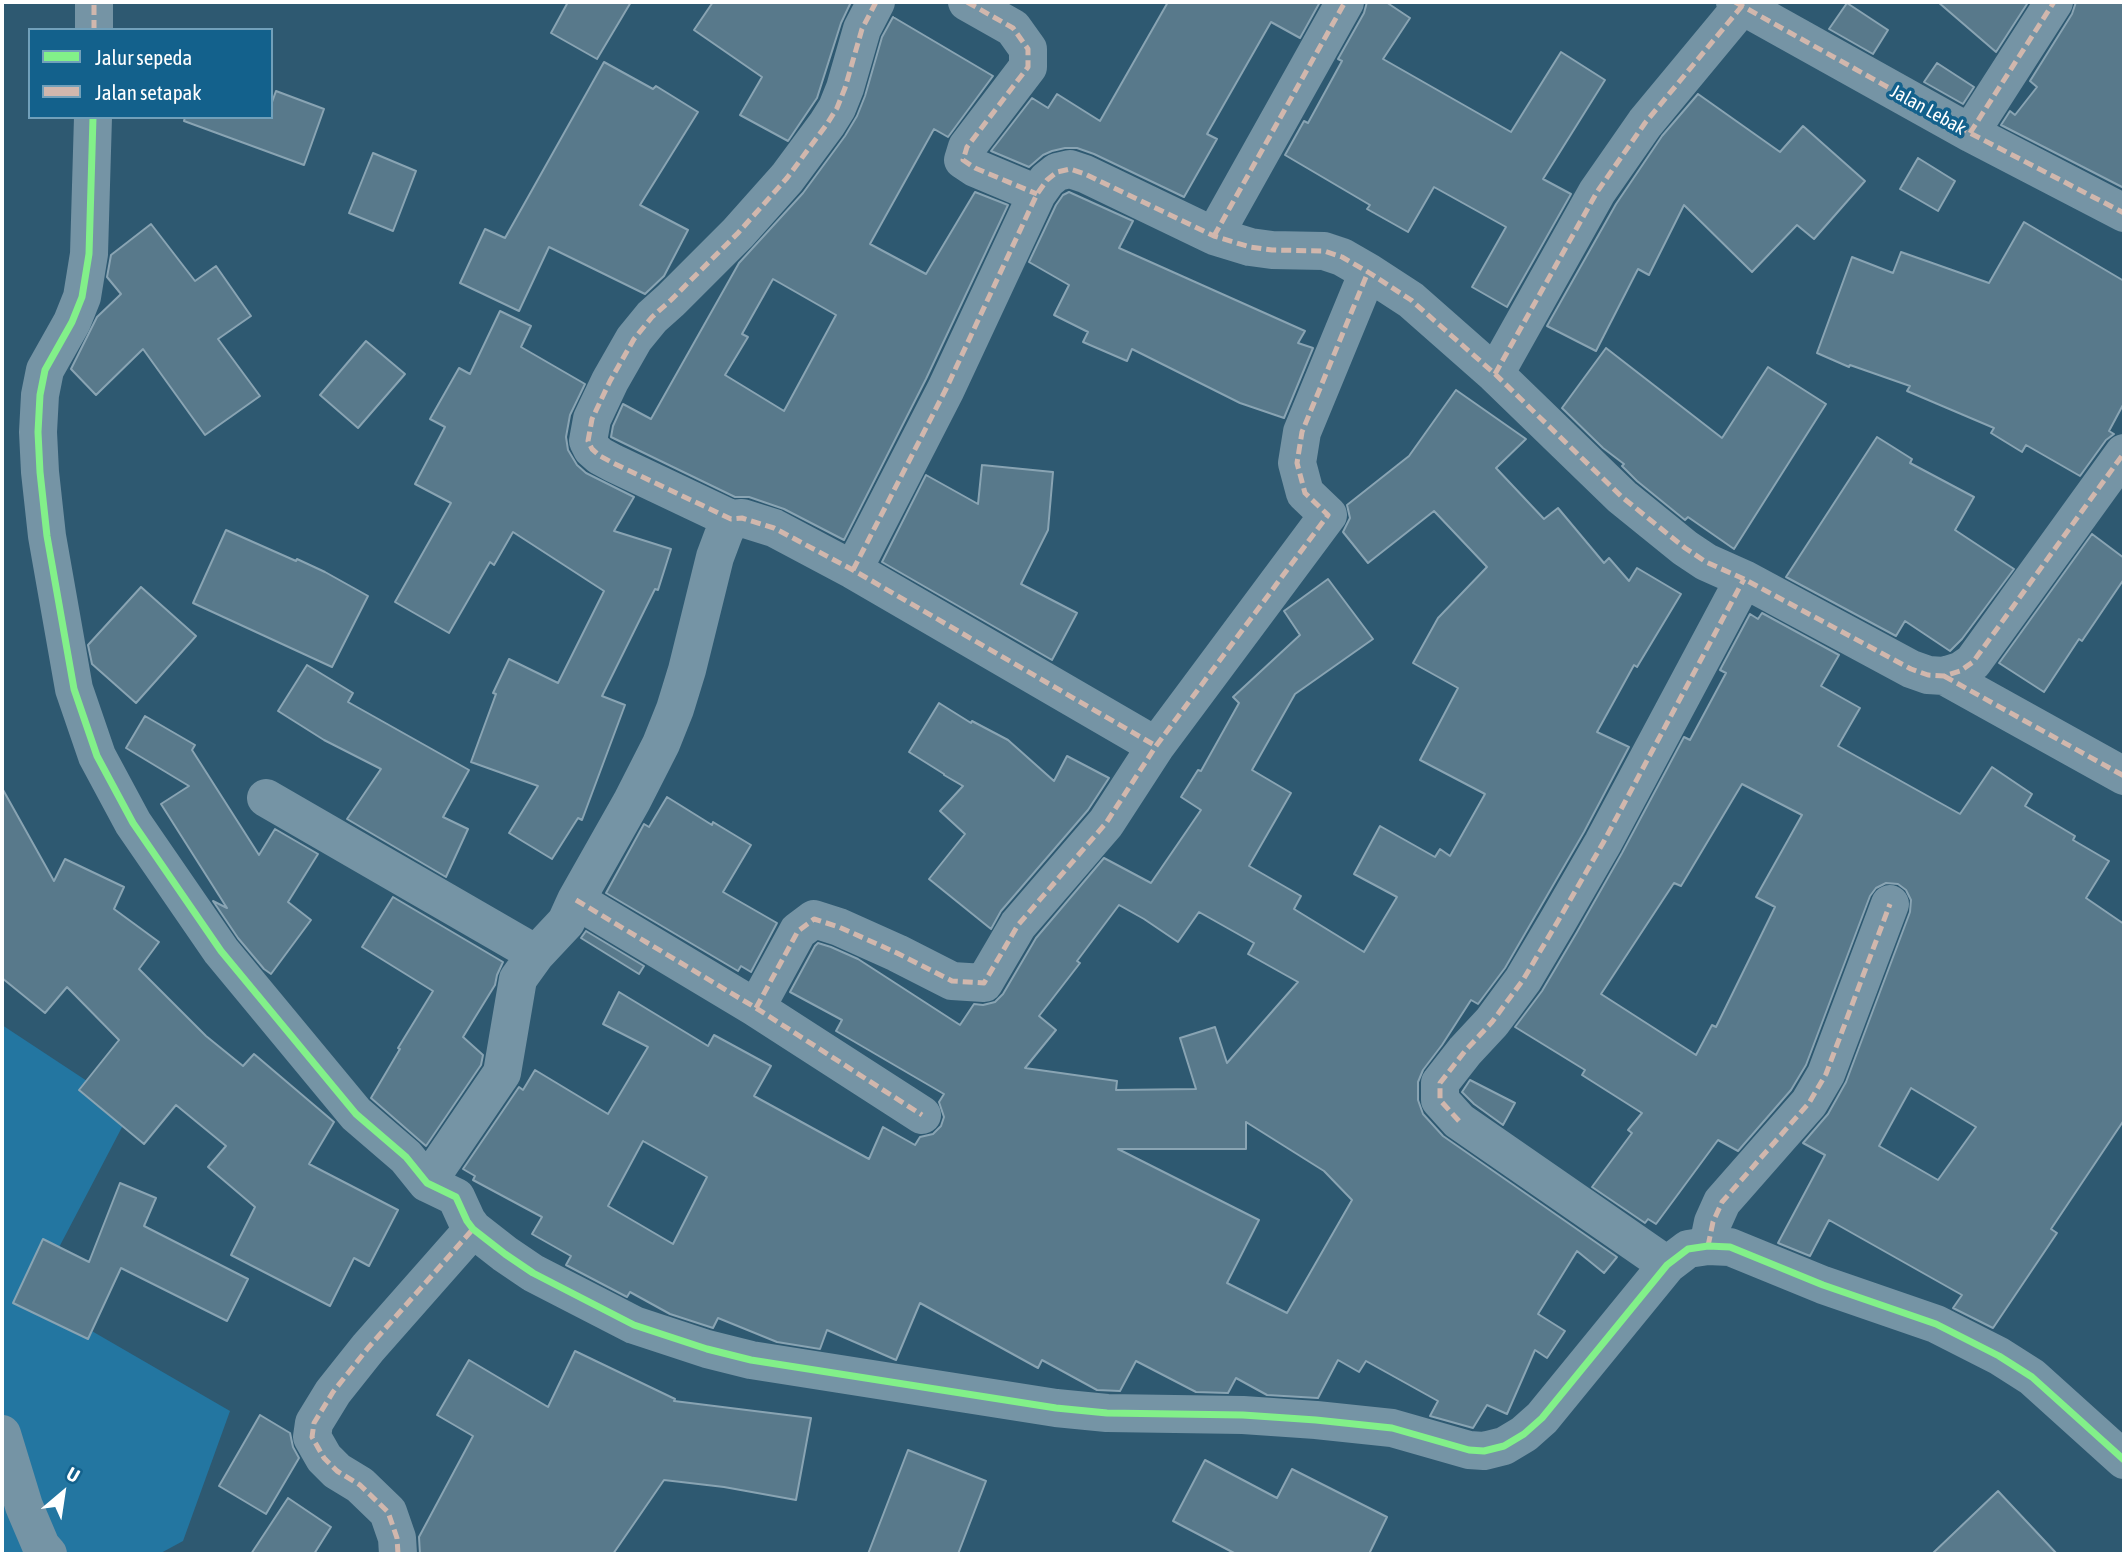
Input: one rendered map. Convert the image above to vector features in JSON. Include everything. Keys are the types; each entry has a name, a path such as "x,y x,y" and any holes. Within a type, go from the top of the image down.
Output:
{"street":[{"path":"94,2 94,28"},
{"path":"876,2 862,29 837,108 827,124 787,178 738,233 634,339 592,419 588,441 600,456 731,519 742,518 774,528 853,569 1156,746"},
{"path":"967,2 1013,28 1028,49 1028,67 967,147 963,160 975,169 1037,194"},
{"path":"1214,236 1345,2"},
{"path":"1970,133 2054,2"},
{"path":"1495,374 1597,192 1645,123 1739,4"},
{"name":"Jalan Lebak","path":"1739,4 1970,133 2124,213"},
{"path":"93,119 89,254 82,298 45,370 40,395 38,432 47,536 74,689 97,756 134,823 221,951 356,1114 406,1157 427,1182 456,1197 473,1229 533,1273 634,1325 751,1360 1056,1408 1107,1413 1243,1415 1392,1428 1446,1444 1484,1451 1504,1446 1524,1434 1542,1418 1667,1265 1688,1249 1730,1247 1823,1285 1961,1335 2032,1377 2124,1460"},
{"path":"853,569 946,388 1037,194 1057,172 1070,170 1084,174 1214,236 1250,247 1324,251 1342,257 1368,272 1411,300 1495,374 1622,497 1685,548 1706,562 1744,579 1910,670 1928,675 1944,676 1973,663 2124,453"},
{"path":"756,1008 798,931 814,919 850,932 952,981 984,983 1018,925 1106,823 1156,746 1328,515 1306,493 1297,463 1300,442 1368,272"},
{"path":"427,1182 502,1073 518,979 536,954 566,922 661,744 676,709 715,557 731,519"},
{"path":"1667,1265 1459,1121 1440,1100 1440,1083 1492,1022 1523,980 1603,843 1744,579"},
{"path":"1944,676 2124,776"},
{"path":"266,799 536,954"},
{"path":"576,900 756,1008 922,1115"},
{"path":"1708,1246 1713,1222 1722,1202 1809,1103 1826,1074 1890,904"},
{"path":"398,1554 397,1538 388,1512 324,1458 312,1437 314,1423 333,1392 368,1348 473,1229"},
{"path":"2,1434 24,1506 41,1546 48,1554"}],"shaded area":[{"path":"2,1025 131,1110 33,1297 230,1411 183,1541 159,1554 2,1554"}],"building":[{"path":"568,2 631,2 597,59 551,33"},
{"path":"713,2 851,2 841,23 817,98 788,141 740,115 762,77 694,30"},
{"path":"1168,2 1320,2 1300,38 1271,22 1207,134 1217,139 1184,197 1077,148 1052,151 1029,167 991,151 1032,98 1048,108 1057,94 1100,121"},
{"path":"1367,2 1386,2 1410,18 1383,59 1511,132 1561,52 1605,80 1543,179 1571,194 1507,307 1472,287 1506,227 1434,187 1408,232 1367,209 1370,205 1285,155 1304,121 1308,123 1342,61 1338,59 1364,13"},
{"path":"1938,2 2024,2 2027,4 1996,52"},
{"path":"2076,2 2124,2 2124,188 2001,125 2010,111 2015,115 2037,87 2030,81 2072,14"},
{"path":"1847,3 1888,30 1873,54 1829,29"},
{"path":"893,17 993,76 948,137 934,129 870,244 926,274 975,192 1008,205 926,379 844,540 784,509 749,497 735,497 611,437 623,404 651,419 739,263 803,193 845,136 865,96 882,37","holes":["773,279 836,315 784,411 725,375 748,337 742,334"]},
{"path":"604,62 653,89 656,86 698,112 640,205 688,230 664,276 645,294 549,247 519,311 460,283 485,229 505,238"},
{"path":"1937,63 1974,87 1963,104 1924,82"},
{"path":"276,91 324,109 304,165 184,121 273,119"},
{"path":"1698,94 1780,152 1803,126 1865,181 1814,239 1797,225 1752,272 1684,205 1649,275 1638,269 1596,351 1547,326 1616,204 1662,136"},
{"path":"373,153 416,171 393,231 349,213"},
{"path":"1918,158 1955,181 1938,211 1900,189"},
{"path":"1069,192 1133,221 1119,248 1305,331 1298,343 1313,348 1284,418 1240,403 1132,349 1127,361 1083,342 1088,332 1054,315 1069,285 1029,262 1056,205 1063,195"},
{"path":"2024,222 2124,281 2124,403 2109,431 2114,434 2106,440 2080,476 2026,445 2022,452 1991,433 1994,428 1907,391 1910,386 1850,365 1849,367 1817,353 1852,257 1893,273 1901,252 1989,283"},
{"path":"151,224 195,281 216,266 251,316 218,339 260,396 205,435 143,349 96,395 71,369 97,317 121,294 107,277 111,255"},
{"path":"500,311 531,326 521,347 585,384 570,415 566,437 568,450 577,465 586,473 634,497 614,531 671,549 658,590 655,589 602,696 625,705 582,820 578,818 552,859 509,833 538,786 471,762 496,694 493,693 509,659 558,683 604,591 513,532 494,565 490,562 449,633 395,602 451,503 415,484 445,427 430,419 459,368 470,374"},
{"path":"366,341 405,374 358,428 320,395"},
{"path":"1606,348 1722,438 1768,367 1826,404 1734,549 1688,517 1685,520 1637,481 1622,466 1624,464 1603,448 1562,408"},
{"path":"1456,390 1526,439 1496,468 1544,519 1558,508 1604,563 1609,558 1629,581 1637,568 1681,594 1637,667 1634,665 1597,732 1629,747 1584,832 1505,968 1478,1004 1471,1000 1423,1070 1418,1082 1418,1100 1423,1114 1443,1136 1617,1257 1604,1273 1577,1251 1538,1314 1565,1331 1547,1358 1535,1350 1507,1414 1487,1405 1473,1428 1430,1416 1438,1401 1366,1361 1359,1372 1338,1360 1318,1398 1267,1395 1236,1378 1228,1393 1196,1392 1136,1361 1120,1391 1097,1390 1042,1360 1038,1368 920,1303 896,1360 827,1330 820,1349 777,1342 718,1318 713,1328 670,1314 630,1292 627,1297 566,1265 571,1256 532,1234 542,1217 473,1180 475,1176 463,1169 519,1087 523,1090 535,1070 608,1114 648,1047 603,1024 619,992 708,1046 714,1035 771,1066 754,1096 869,1159 883,1127 915,1145 920,1137 933,1134 941,1126 944,1117 939,1102 944,1094 836,1031 842,1020 790,992 815,946 818,943 858,959 960,1025 974,1004 995,1002 1003,994 1036,938 1104,858 1151,883 1201,810 1181,797 1198,770 1201,771 1239,703 1233,697 1300,635 1284,611 1328,579 1373,639 1295,694 1252,770 1291,793 1249,866 1301,896 1294,909 1364,952 1397,897 1354,874 1380,826 1435,857 1440,849 1450,856 1485,794 1420,760 1458,688 1413,663 1438,618 1487,567 1434,511 1368,563 1343,532 1350,518 1347,505 1409,456","holes":["1119,905 1178,942 1199,912 1254,943 1248,954 1298,982 1227,1063 1215,1027 1180,1038 1196,1089 1116,1090 1117,1081 1025,1068 1056,1030 1039,1016 1080,963 1077,961","1246,1122 1324,1171 1352,1200 1287,1313 1227,1283 1259,1220 1118,1149 1246,1149","643,1141 707,1177 673,1244 608,1206"]},
{"path":"1877,437 1912,459 1910,463 1974,497 1955,530 2014,569 1950,651 1905,621 1896,636 1786,577"},
{"path":"982,465 1053,472 1048,530 1021,584 1077,613 1052,660 882,562 926,475 978,504"},
{"path":"226,530 325,572 368,596 332,667 193,603"},
{"path":"2092,534 2124,558 2124,579 2044,692 1999,663"},
{"path":"141,587 196,636 136,703 92,664 88,645"},
{"path":"1762,613 1839,655 1821,686 1860,708 1838,746 1960,814 1992,767 2032,794 2025,806 2075,836 2073,840 2109,861 2086,898 2124,924 2124,1120 2051,1229 2057,1233 1993,1328 1953,1308 1962,1295 1829,1220 1810,1256 1778,1243 1825,1155 1803,1143 1828,1114 1846,1082 1910,912 1911,900 1906,890 1898,884 1886,883 1876,888 1870,896 1806,1065 1791,1090 1738,1151 1718,1140 1656,1224 1648,1219 1645,1223 1592,1187 1632,1133 1628,1130 1642,1113 1582,1075 1585,1070 1515,1027 1542,991 1577,932 1684,737 1690,740 1726,673 1720,670 1750,614 1758,619","holes":["1742,784 1802,815 1756,897 1775,907 1716,1027 1712,1025 1696,1055 1601,994 1674,883 1681,886","1911,1088 1976,1127 1938,1180 1879,1146"]},
{"path":"307,665 353,693 348,702 469,770 443,817 468,829 446,877 347,819 381,769 324,740 278,711"},
{"path":"939,703 971,723 972,721 1008,740 1054,781 1067,756 1109,778 1088,810 1001,911 991,929 929,879 965,834 940,811 963,786 909,752"},
{"path":"145,716 195,745 192,750 259,855 275,829 318,854 288,902 311,920 271,974 238,938 213,901 227,908 161,804 189,786 126,748"},
{"path":"2,788 54,881 65,859 124,887 114,909 159,942 139,969 206,1036 243,1066 254,1054 334,1122 309,1164 398,1210 369,1266 354,1258 330,1306 231,1255 255,1207 208,1167 226,1146 176,1105 144,1144 79,1090 119,1040 67,987 45,1013 2,978"},
{"path":"667,797 751,845 723,892 777,923 751,972 741,966 738,971 606,893 644,824 649,827"},
{"path":"393,897 503,962 495,985 463,1037 483,1055 481,1065 426,1146 371,1098 433,991 362,947"},
{"path":"586,931 644,966 639,974 581,938"},
{"path":"1470,1080 1515,1103 1503,1125 1462,1092"},
{"path":"120,1183 156,1198 144,1226 248,1279 227,1321 121,1268 88,1339 13,1303 43,1239 89,1262"},
{"path":"575,1351 675,1399 674,1401 811,1418 796,1500 664,1480 613,1554 420,1554 419,1537 473,1436 437,1415 469,1360 548,1407"},
{"path":"260,1415 290,1433 299,1458 266,1514 219,1486"},
{"path":"908,1450 986,1481 958,1554 868,1554"},
{"path":"1205,1460 1277,1498 1292,1469 1387,1517 1369,1554 1236,1554 1173,1521"},
{"path":"1998,1491 2057,1554 1932,1554"},
{"path":"288,1498 331,1527 314,1554 251,1554"}],"marked path":[{"path":"94,2 94,28"},
{"path":"876,2 862,29 837,108 827,124 787,178 738,233 652,317 634,339 592,419 588,441 592,449 613,463 731,519 742,518 774,528 853,570 1156,746"},
{"path":"967,2 1013,28 1028,49 1028,67 967,147 963,160 975,168 1037,194"},
{"path":"1214,236 1345,2"},
{"path":"1735,2 1970,133 2124,213"},
{"path":"1970,133 2054,2"},
{"path":"1495,374 1597,192 1645,123 1742,6"},
{"path":"853,570 946,389 1037,194 1057,172 1070,169 1214,236 1250,247 1324,251 1342,257 1368,272 1411,300 1495,374 1622,497 1685,548 1706,562 1744,579 1911,669 1928,675 1944,676 1960,671 1973,662 2124,453"},
{"path":"756,1008 798,931 814,919 897,953 952,981 984,983 1018,925 1106,823 1156,746 1328,515 1305,493 1297,463 1302,432 1368,272"},
{"path":"1459,1121 1440,1100 1440,1083 1492,1022 1523,980 1603,843 1744,579"},
{"path":"1944,676 2124,776"},
{"path":"576,900 756,1008 922,1115"},
{"path":"1708,1246 1713,1222 1722,1202 1809,1103 1826,1074 1890,904"},
{"path":"398,1554 397,1538 388,1512 360,1485 337,1471 324,1458 312,1437 314,1423 333,1392 368,1348 473,1229"}],"cycle path":[{"path":"93,119 89,254 82,297 72,322 45,370 40,395 38,432 47,536 74,689 97,756 133,823 221,951 356,1114 406,1157 427,1183 456,1197 473,1229 533,1273 634,1325 751,1360 1056,1408 1107,1413 1243,1415 1392,1428 1469,1450 1484,1451 1504,1446 1524,1434 1542,1418 1667,1265 1688,1249 1730,1247 1823,1285 1936,1324 1999,1356 2032,1377 2124,1460"}]}
